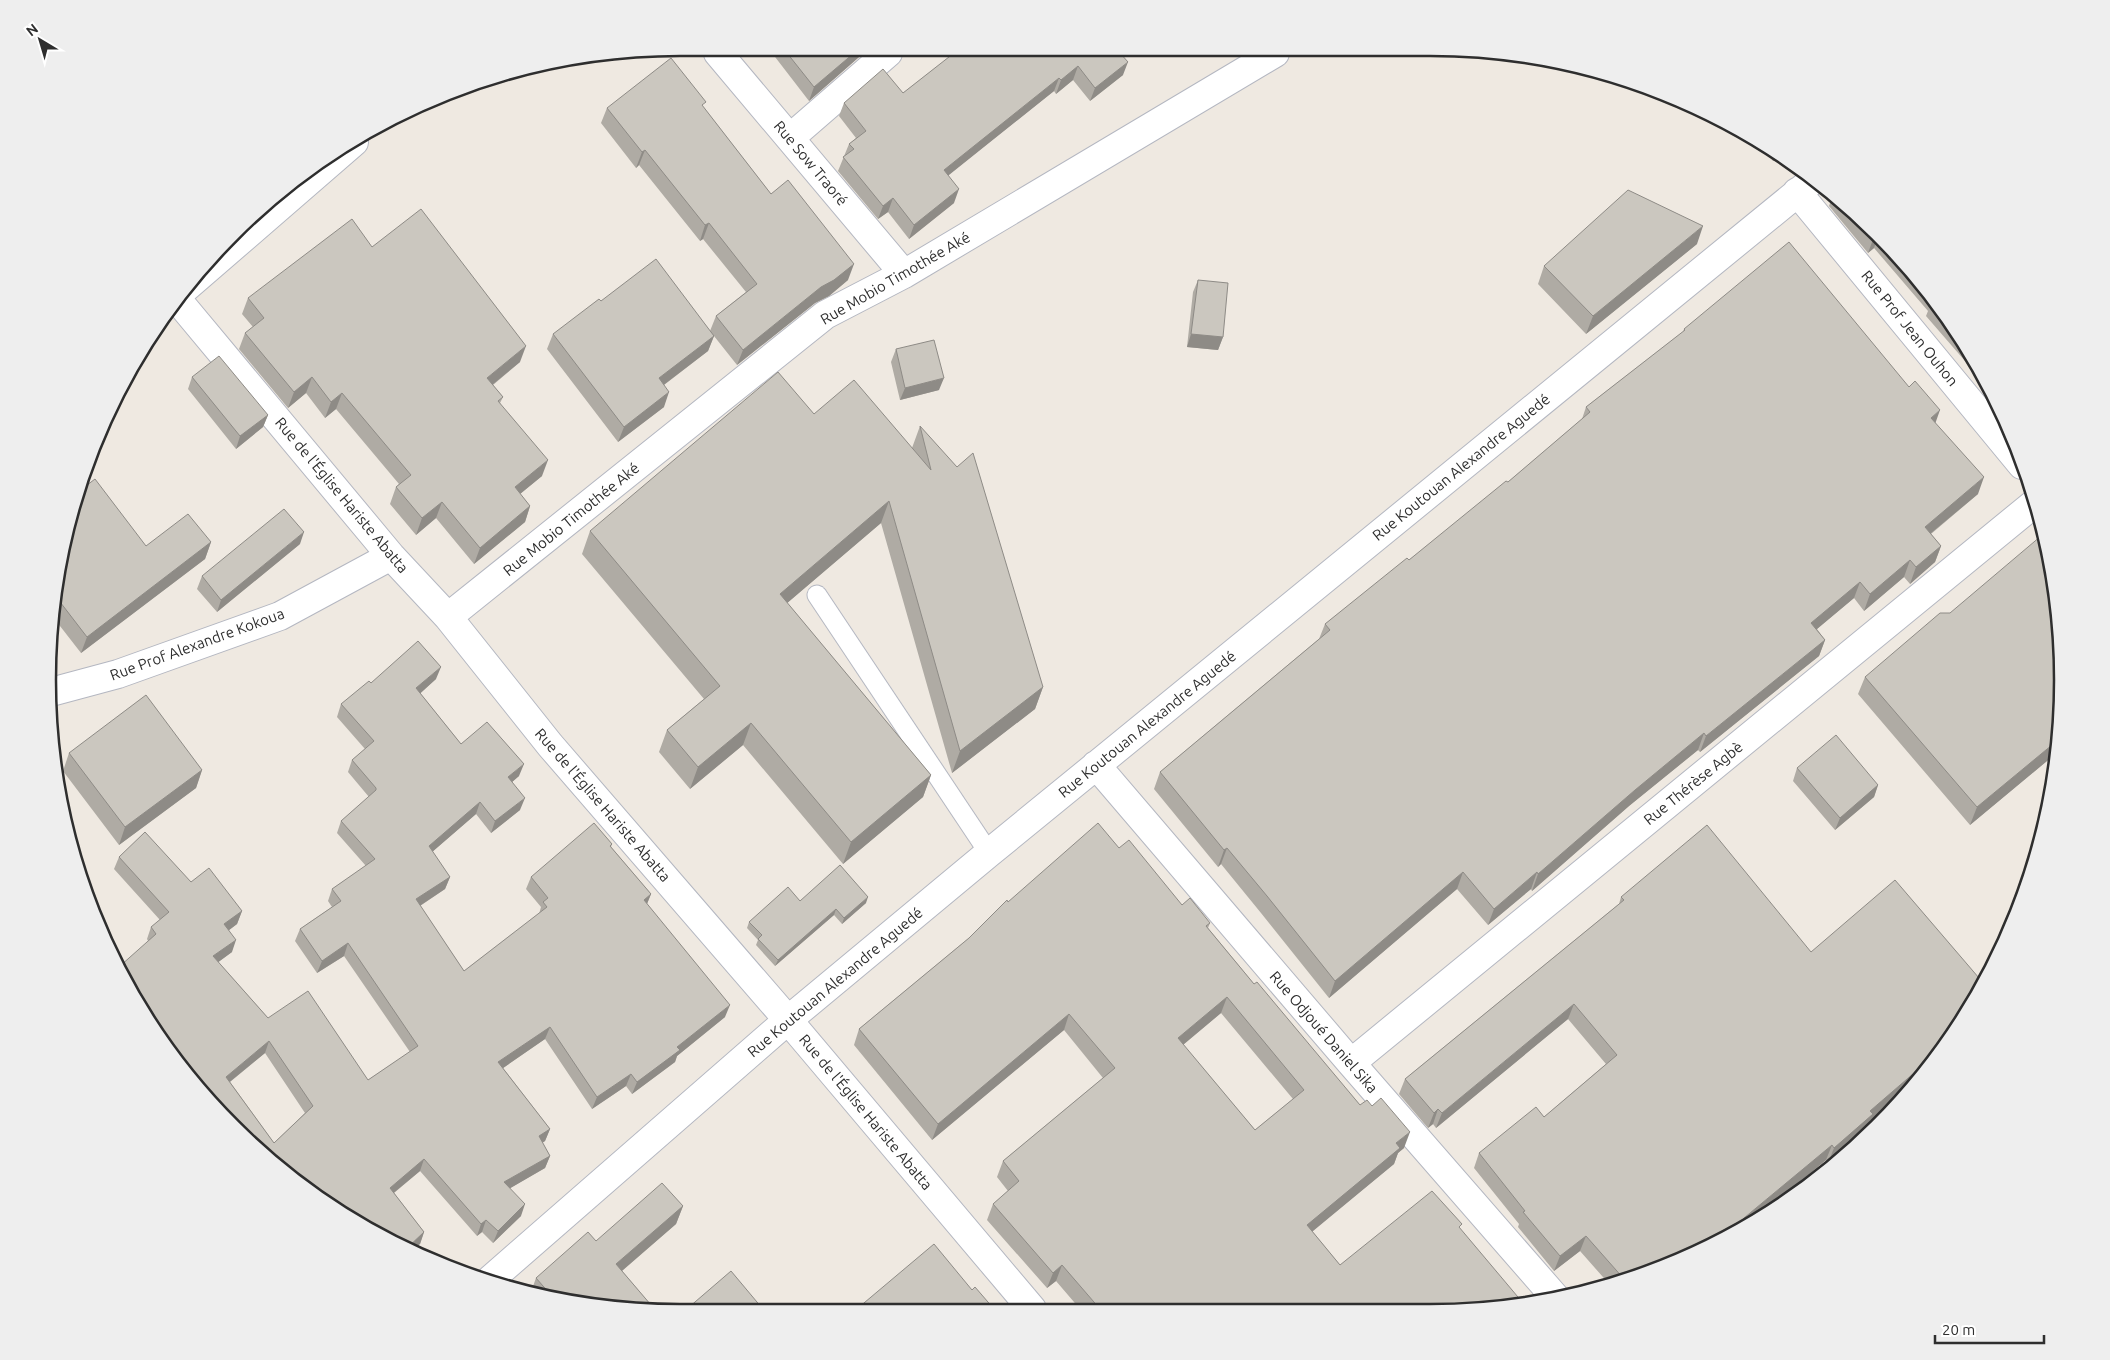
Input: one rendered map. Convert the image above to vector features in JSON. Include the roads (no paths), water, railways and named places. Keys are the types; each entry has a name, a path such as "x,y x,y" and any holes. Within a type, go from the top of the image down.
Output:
{"street":[{"name":"Rue Sow Traoré","path":"721,56 904,274"},
{"path":"790,138 885,56"},
{"name":"Rue Mobio Timothée Aké","path":"448,617 825,316 904,274 1270,56"},
{"path":"226,253 327,165"},
{"name":"Rue Prof Jean Ouhon","path":"1805,186 2009,448"},
{"name":"Rue Koutouan Alexandre Aguedé","path":"495,1275 788,1020 1096,765 1805,186"},
{"name":"Rue de l'Église Hariste Abatta","path":"182,305 391,556 448,617 550,745 788,1020 1028,1304"},
{"name":"Rue Thérèse Agbè","path":"1351,1063 2029,508"},
{"name":"Rue Prof Alexandre Kokoua","path":"57,691 118,674 280,616 391,556"},
{"name":"Rue Odjoué Daniel Sika","path":"1096,765 1351,1063 1551,1292"}],"lane":[{"path":"818,596 989,853"}]}
